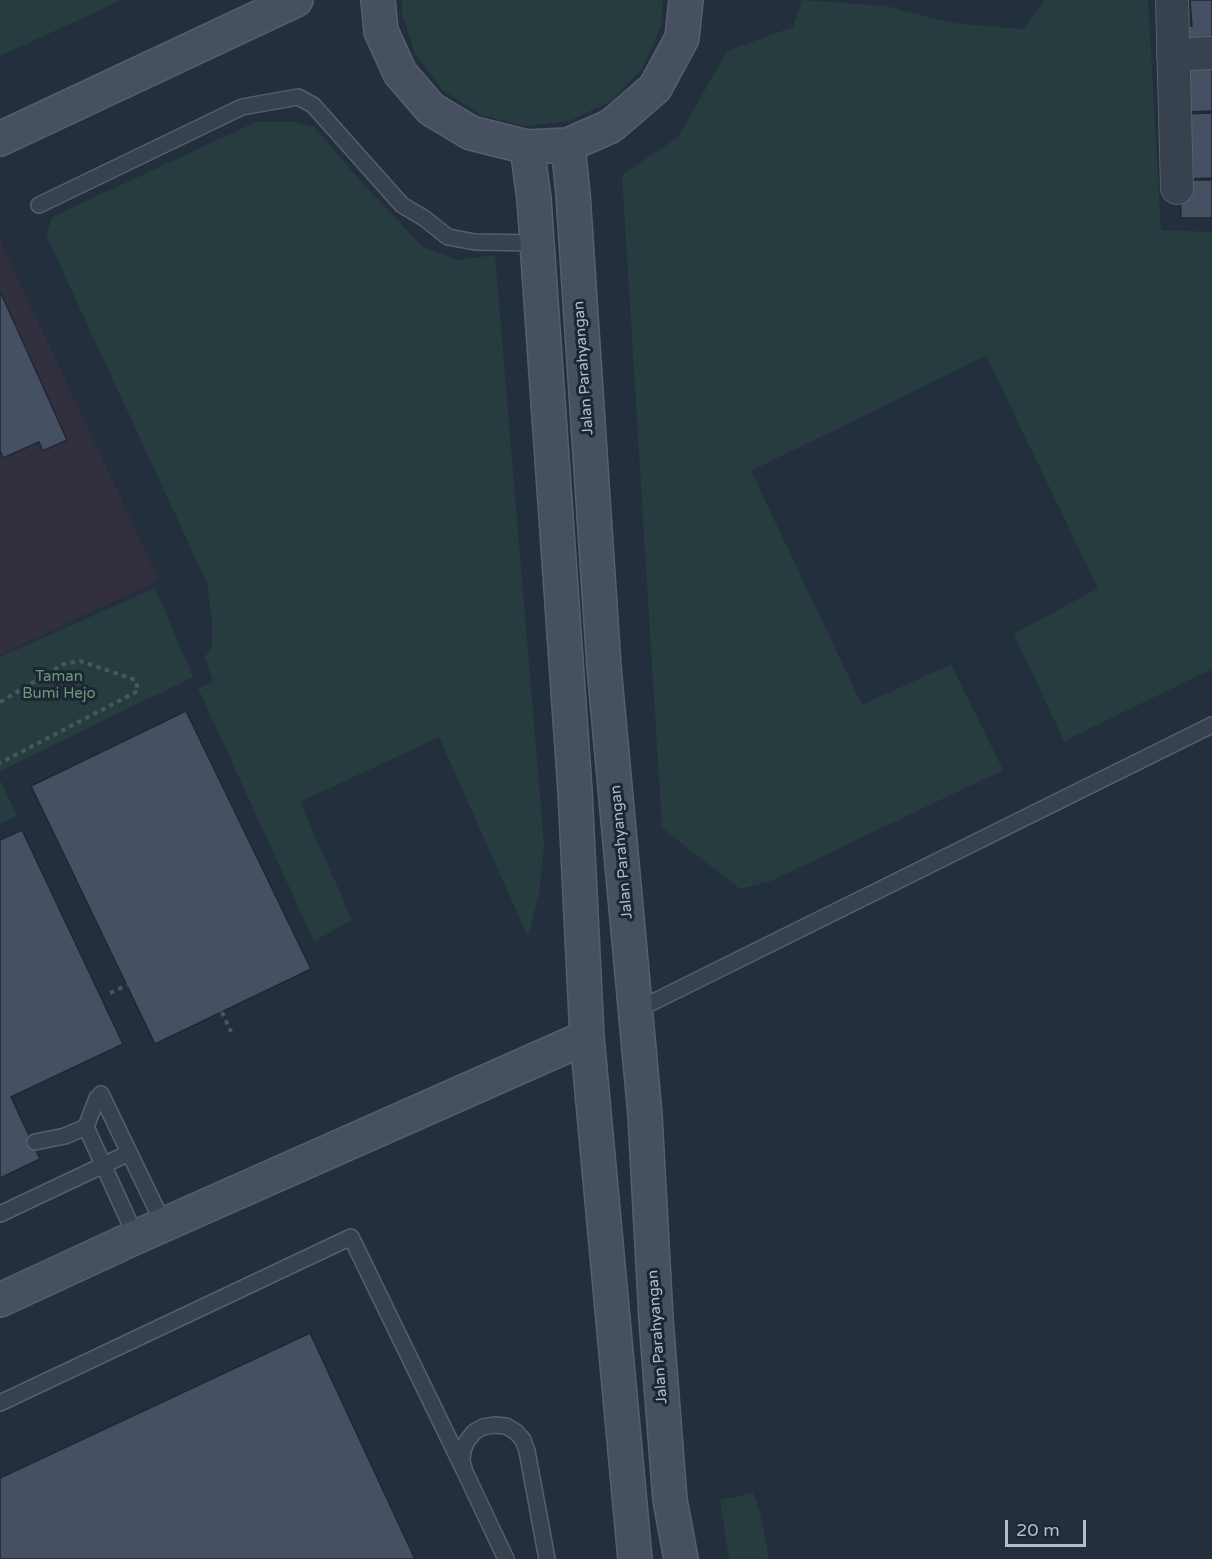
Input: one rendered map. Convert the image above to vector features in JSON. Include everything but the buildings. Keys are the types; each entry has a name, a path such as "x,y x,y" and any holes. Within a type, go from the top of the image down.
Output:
{"main road":[{"path":"0,140 296,0"},
{"path":"378,0 381,31 400,73 431,109 471,134 527,147 567,145 611,126 655,88 682,38 686,0"},
{"name":"Jalan Parahyangan","path":"567,145 573,194 604,667 645,1114 656,1319 670,1500 681,1559"},
{"path":"527,147 534,199 575,791 587,1037 629,1503 628,1555"},
{"path":"0,1300 587,1037"},
{"path":"629,1503 670,1500"}],"street":[{"path":"1172,0 1177,189"},
{"path":"1173,55 1212,53"}],"lane":[{"path":"39,205 242,107 298,97 314,105 402,205 424,218 448,237 475,242 536,243"},
{"path":"637,1011 1212,725"},
{"path":"101,1094 129,1153 150,1231 102,1165 86,1127 97,1098 101,1094"},
{"path":"35,1142 64,1136 86,1127"},
{"path":"0,1214 129,1153"},
{"path":"0,1403 351,1237 506,1559"},
{"path":"465,1472 463,1450 474,1432 494,1425 506,1426 516,1432 523,1440 527,1451 547,1559"}],"path":[{"path":"0,702 64,664 80,661 136,680 138,692 0,763"},
{"path":"110,993 127,985"},
{"path":"222,1012 231,1032"}],"shaded area":[{"path":"0,241 159,580 0,655"}],"green space":[{"path":"0,0 122,0 0,56"},
{"path":"402,0 663,0 661,27 642,69 611,101 570,121 525,126 481,115 443,90 415,54 402,13"},
{"path":"802,0 886,6 953,23 1023,29 1045,0 1148,0 1161,230 1212,232 1212,669 1064,741 1014,634 1098,588 986,356 751,471 862,705 951,664 1003,770 771,881 740,889 662,828 622,175 678,137 727,51 793,27"},
{"path":"256,122 295,122 314,127 365,186 423,247 459,260 495,255 544,845 539,894 528,937 439,737 300,802 352,920 314,941 198,688 213,682 205,657 212,646 212,623 207,583 46,235 52,217"},
{"name":"Taman Bumi Hejo","path":"155,588 193,677 0,771 0,657"},
{"path":"0,780 17,816 0,824"},
{"path":"753,1493 760,1512 769,1559 729,1559 720,1500"}]}
